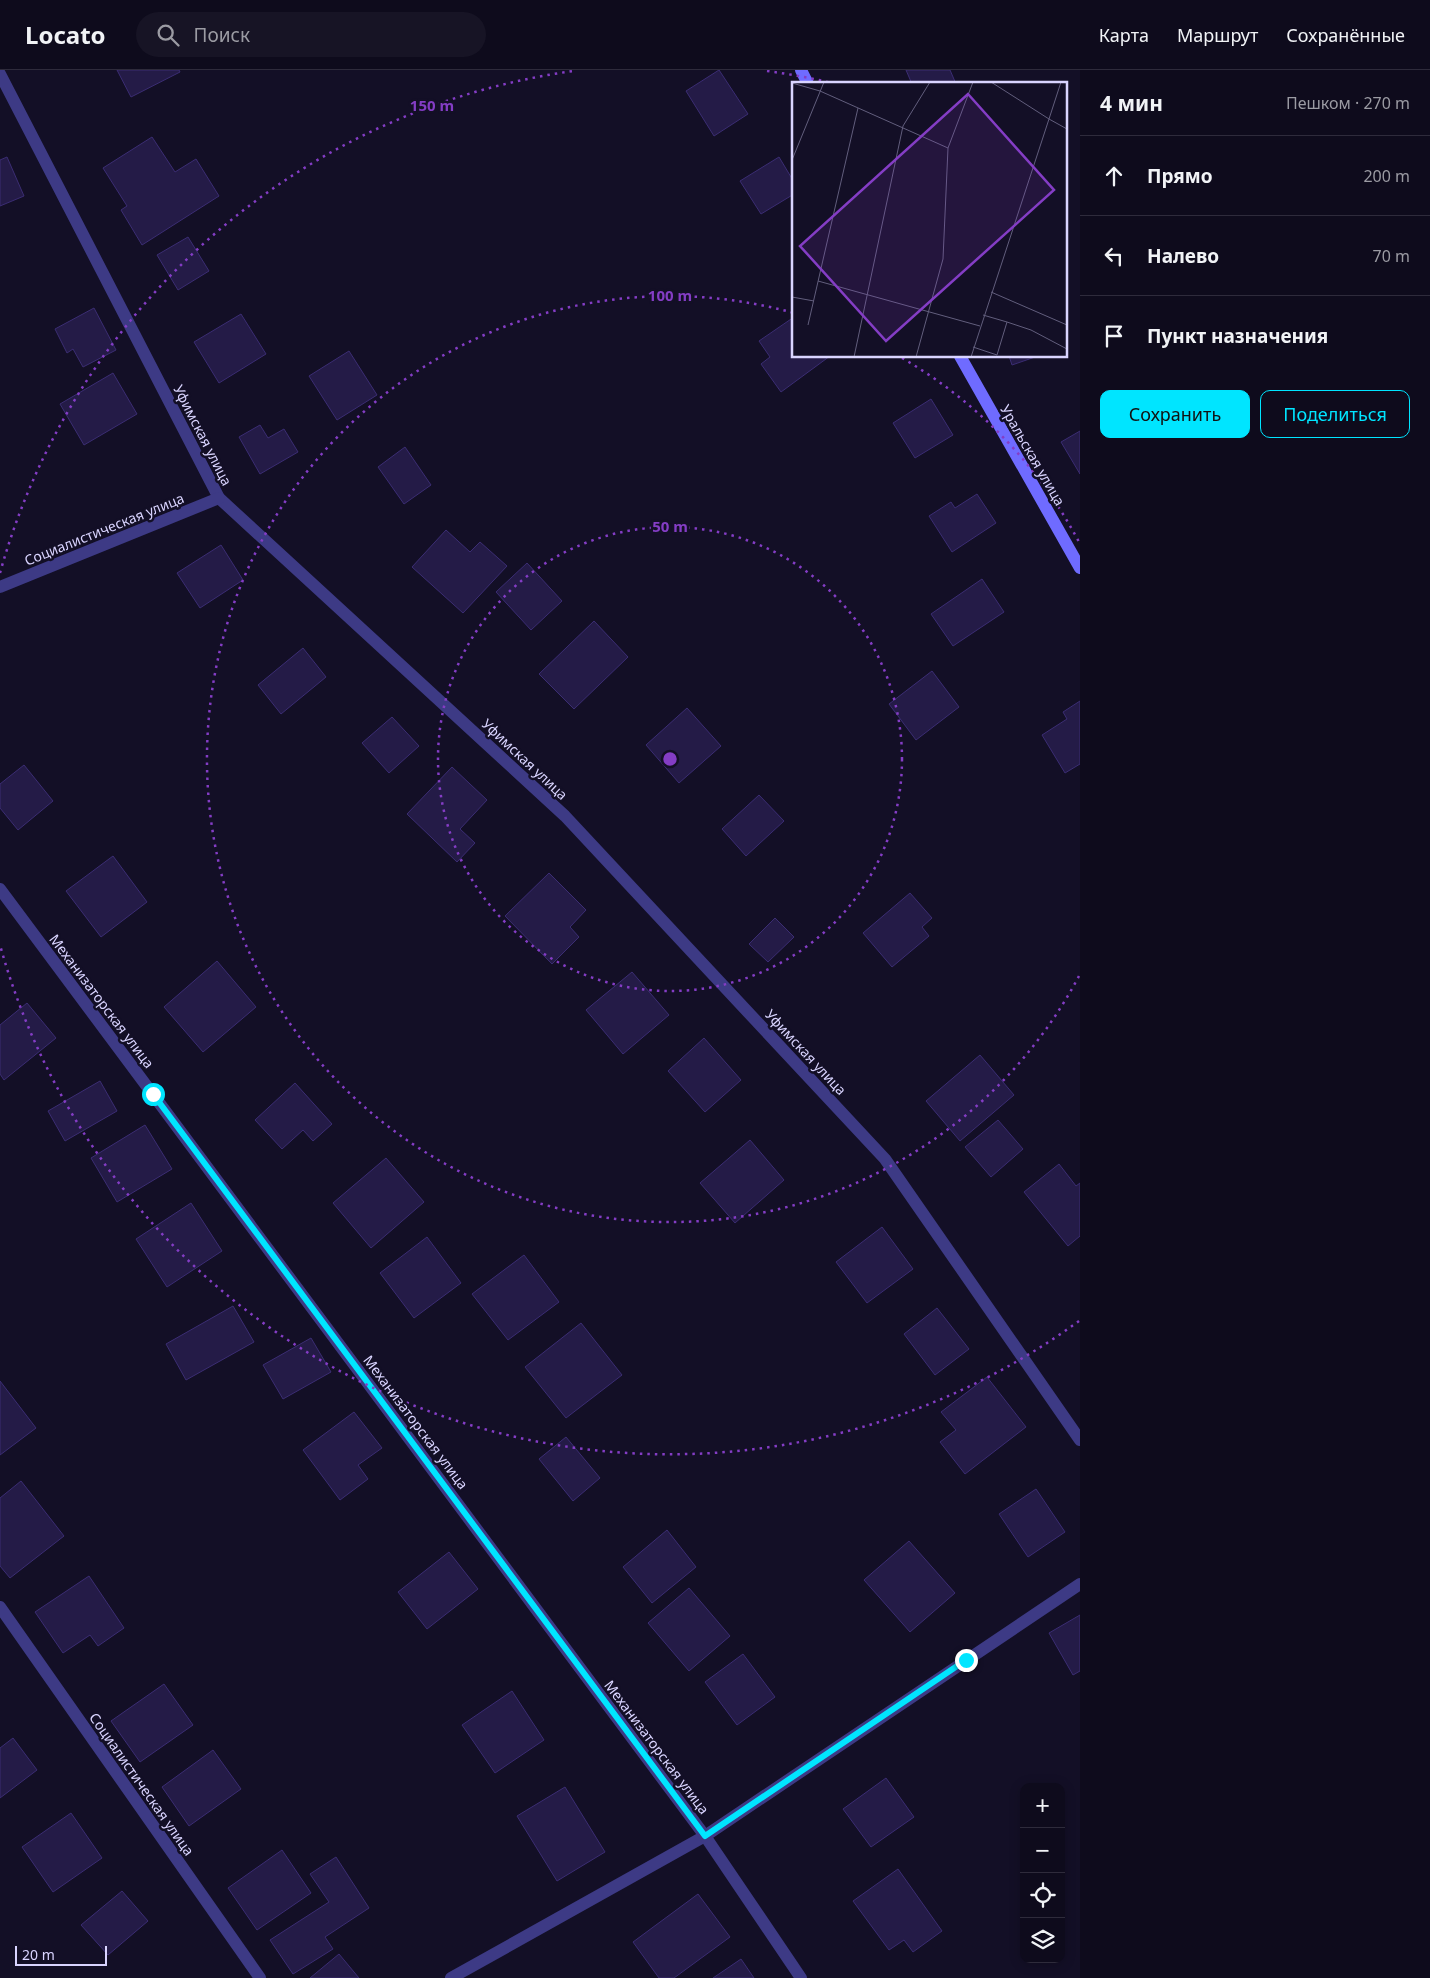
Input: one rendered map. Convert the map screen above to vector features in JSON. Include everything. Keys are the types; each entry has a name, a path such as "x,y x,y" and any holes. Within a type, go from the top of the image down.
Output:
{"main road":[{"path":"801,70 807,82"},
{"name":"Уральская улица","path":"961,358 1080,568"}],"street":[{"name":"Уфимская улица","path":"0,74 219,498 565,816 885,1159 1080,1440"},
{"name":"Социалистическая улица","path":"0,587 219,498"},
{"name":"Механизаторская улица","path":"0,889 705,1836 801,1978"},
{"path":"451,1978 705,1836 1080,1584"},
{"name":"Социалистическая улица","path":"0,1607 260,1978"}],"building":[{"path":"117,70 179,70 180,72 131,97"},
{"path":"719,70 748,114 714,136 686,91"},
{"path":"906,70 950,70 955,82 911,82"},
{"path":"152,137 175,172 196,159 219,196 142,245 121,210 127,206 103,168"},
{"path":"7,157 24,196 0,206 0,160"},
{"path":"779,157 792,179 792,195 761,214 740,181"},
{"path":"188,237 209,271 178,290 157,255"},
{"path":"94,308 116,350 83,367 73,349 67,353 55,329"},
{"path":"241,314 266,354 219,383 194,342"},
{"path":"792,318 792,358 827,358 781,392 761,364 770,357 759,341"},
{"path":"349,351 377,395 337,420 309,376"},
{"path":"1010,358 1032,358 1012,365"},
{"path":"113,373 137,414 84,445 60,404"},
{"path":"931,399 953,435 915,458 893,423"},
{"path":"260,425 268,438 284,429 298,452 260,474 239,437"},
{"path":"1080,431 1080,474 1061,442"},
{"path":"405,447 431,485 404,504 378,467"},
{"path":"977,494 996,523 952,552 929,516 951,502 955,508"},
{"path":"446,530 470,552 480,542 507,566 463,613 412,567"},
{"path":"221,545 243,580 200,608 177,573"},
{"path":"527,563 562,601 531,630 496,592"},
{"path":"982,579 1004,612 953,646 931,614"},
{"path":"594,621 628,657 574,709 539,674"},
{"path":"303,648 326,677 281,714 258,685"},
{"path":"932,671 959,707 916,740 889,704"},
{"path":"1080,701 1080,764 1065,773 1042,735 1067,719 1063,712"},
{"path":"687,708 721,746 679,783 646,745"},
{"path":"392,717 419,746 389,773 362,743"},
{"path":"24,765 53,801 18,830 0,808 0,784"},
{"path":"452,767 487,800 460,829 475,843 457,862 407,814"},
{"path":"759,795 784,821 746,856 722,829"},
{"path":"113,856 147,902 101,937 66,891"},
{"path":"549,873 586,910 570,927 579,937 552,964 505,916"},
{"path":"910,893 932,918 922,927 929,936 892,967 863,933"},
{"path":"775,918 794,937 768,962 749,944"},
{"path":"217,961 256,1007 203,1052 164,1007"},
{"path":"632,972 669,1015 623,1054 586,1010"},
{"path":"27,1003 56,1038 4,1080 0,1074 0,1025"},
{"path":"704,1038 741,1080 705,1112 668,1071"},
{"path":"980,1055 1014,1095 960,1141 926,1101"},
{"path":"100,1081 117,1111 65,1141 48,1111"},
{"path":"295,1083 332,1124 313,1141 303,1130 282,1149 255,1120"},
{"path":"998,1120 1023,1149 991,1177 965,1147"},
{"path":"145,1125 172,1169 117,1202 91,1158"},
{"path":"750,1140 784,1180 735,1223 700,1183"},
{"path":"386,1158 424,1202 371,1248 333,1203"},
{"path":"1059,1164 1076,1186 1080,1183 1080,1236 1068,1246 1024,1192"},
{"path":"191,1203 222,1251 167,1287 136,1239"},
{"path":"882,1227 913,1269 867,1303 836,1262"},
{"path":"427,1237 461,1283 414,1318 380,1273"},
{"path":"524,1255 559,1302 508,1340 472,1294"},
{"path":"233,1306 254,1342 186,1380 166,1344"},
{"path":"937,1308 969,1349 935,1375 904,1334"},
{"path":"581,1323 622,1375 566,1418 525,1367"},
{"path":"311,1338 331,1372 283,1399 263,1365"},
{"path":"987,1377 1026,1427 965,1474 940,1442 956,1430 941,1412"},
{"path":"0,1381 36,1428 0,1455"},
{"path":"354,1412 382,1448 358,1465 368,1479 340,1500 303,1450"},
{"path":"566,1437 600,1478 573,1501 539,1459"},
{"path":"21,1481 64,1536 10,1578 0,1566 0,1498"},
{"path":"1036,1489 1065,1532 1028,1557 999,1514"},
{"path":"667,1530 696,1567 652,1603 623,1567"},
{"path":"909,1541 955,1593 910,1632 864,1580"},
{"path":"449,1552 478,1589 427,1629 398,1592"},
{"path":"89,1576 124,1628 98,1646 90,1635 63,1653 35,1612"},
{"path":"689,1588 730,1636 689,1671 648,1623"},
{"path":"1080,1615 1080,1671 1073,1675 1049,1633"},
{"path":"743,1654 775,1697 737,1725 705,1682"},
{"path":"164,1684 193,1725 140,1762 111,1721"},
{"path":"512,1691 544,1740 495,1773 462,1725"},
{"path":"13,1738 37,1770 0,1798 0,1748"},
{"path":"213,1750 241,1789 189,1826 162,1787"},
{"path":"886,1778 914,1817 871,1847 843,1809"},
{"path":"565,1787 605,1852 557,1881 517,1816"},
{"path":"71,1813 102,1858 53,1892 22,1847"},
{"path":"282,1850 311,1893 257,1930 228,1888"},
{"path":"336,1857 369,1908 325,1937 333,1949 293,1974 270,1940 329,1902 310,1874"},
{"path":"898,1869 942,1931 913,1952 904,1940 889,1950 853,1901"},
{"path":"122,1891 148,1921 108,1955 81,1925"},
{"path":"698,1894 730,1937 674,1978 659,1978 633,1942"},
{"path":"339,1954 359,1978 310,1978"},
{"path":"741,1959 754,1978 713,1978"}],"route":[{"path":"153,1094 705,1836 966,1660"}]}
